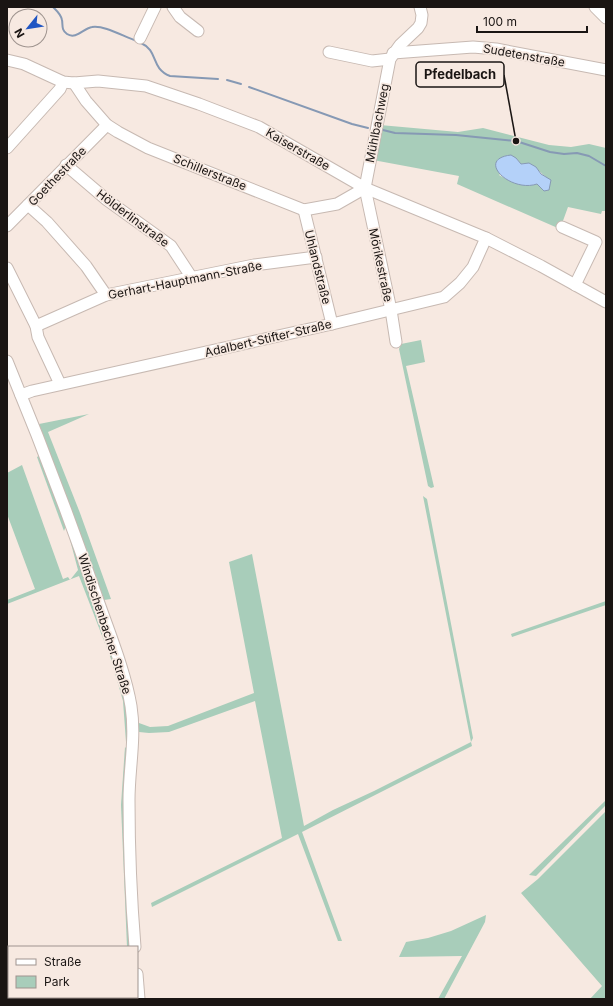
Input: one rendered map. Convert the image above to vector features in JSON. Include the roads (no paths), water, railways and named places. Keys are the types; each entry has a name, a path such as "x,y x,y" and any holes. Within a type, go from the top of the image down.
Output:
{"street":[{"path":"140,38 155,7"},
{"path":"173,7 180,17 198,31"},
{"path":"329,52 372,61 392,56 400,45 418,28 421,23 422,15 420,7"},
{"path":"595,7 606,18"},
{"name":"Sudetenstraße","path":"392,56 473,47 496,49 606,70"},
{"name":"Mühlbachweg","path":"365,188 392,56"},
{"name":"Kaiserstraße","path":"7,60 24,64 63,82 74,83 98,81 146,86 259,127 365,188 486,238 606,302"},
{"path":"7,148 60,89 63,82"},
{"name":"Schillerstraße","path":"74,83 86,101 107,125 148,148 304,210"},
{"name":"Goethestraße","path":"7,226 107,125"},
{"name":"Hölderlinstraße","path":"66,165 107,200 171,246 192,278"},
{"path":"304,210 337,204 365,188"},
{"name":"Mörikestraße","path":"365,188 391,310 396,342"},
{"path":"28,205 47,222 86,266 106,295"},
{"name":"Uhlandstraße","path":"304,210 332,324"},
{"path":"562,227 596,242 575,285"},
{"name":"Adalbert-Stifter-Straße","path":"21,395 60,384 332,324 444,297 460,283 473,267 486,238"},
{"name":"Gerhart-Hauptmann-Straße","path":"36,326 106,295 254,265 316,257"},
{"path":"7,268 36,326 38,337 60,384"},
{"name":"Windischenbacher Straße","path":"7,361 72,526 121,667 128,694 133,731 129,799 132,912 135,946"},
{"path":"138,986 139,999"}],"water":[{"path":"511,155 521,164 529,163 536,167 541,174 551,180 549,190 544,191 537,184 527,186 516,184 507,180 500,174 496,168 496,162 501,158"}],"waterway":[{"path":"53,7 61,16 64,31 67,34 74,36 89,28 97,27 109,29 137,41"},
{"path":"141,43 147,46 150,50 160,69 170,76 218,79"},
{"path":"227,80 241,84"},
{"path":"249,87 352,124 368,128"},
{"path":"383,130 395,133 456,135 516,141 550,152 564,154 577,153 589,156 606,166"}],"place":[{"name":"Pfedelbach","path":"516,141"}]}
